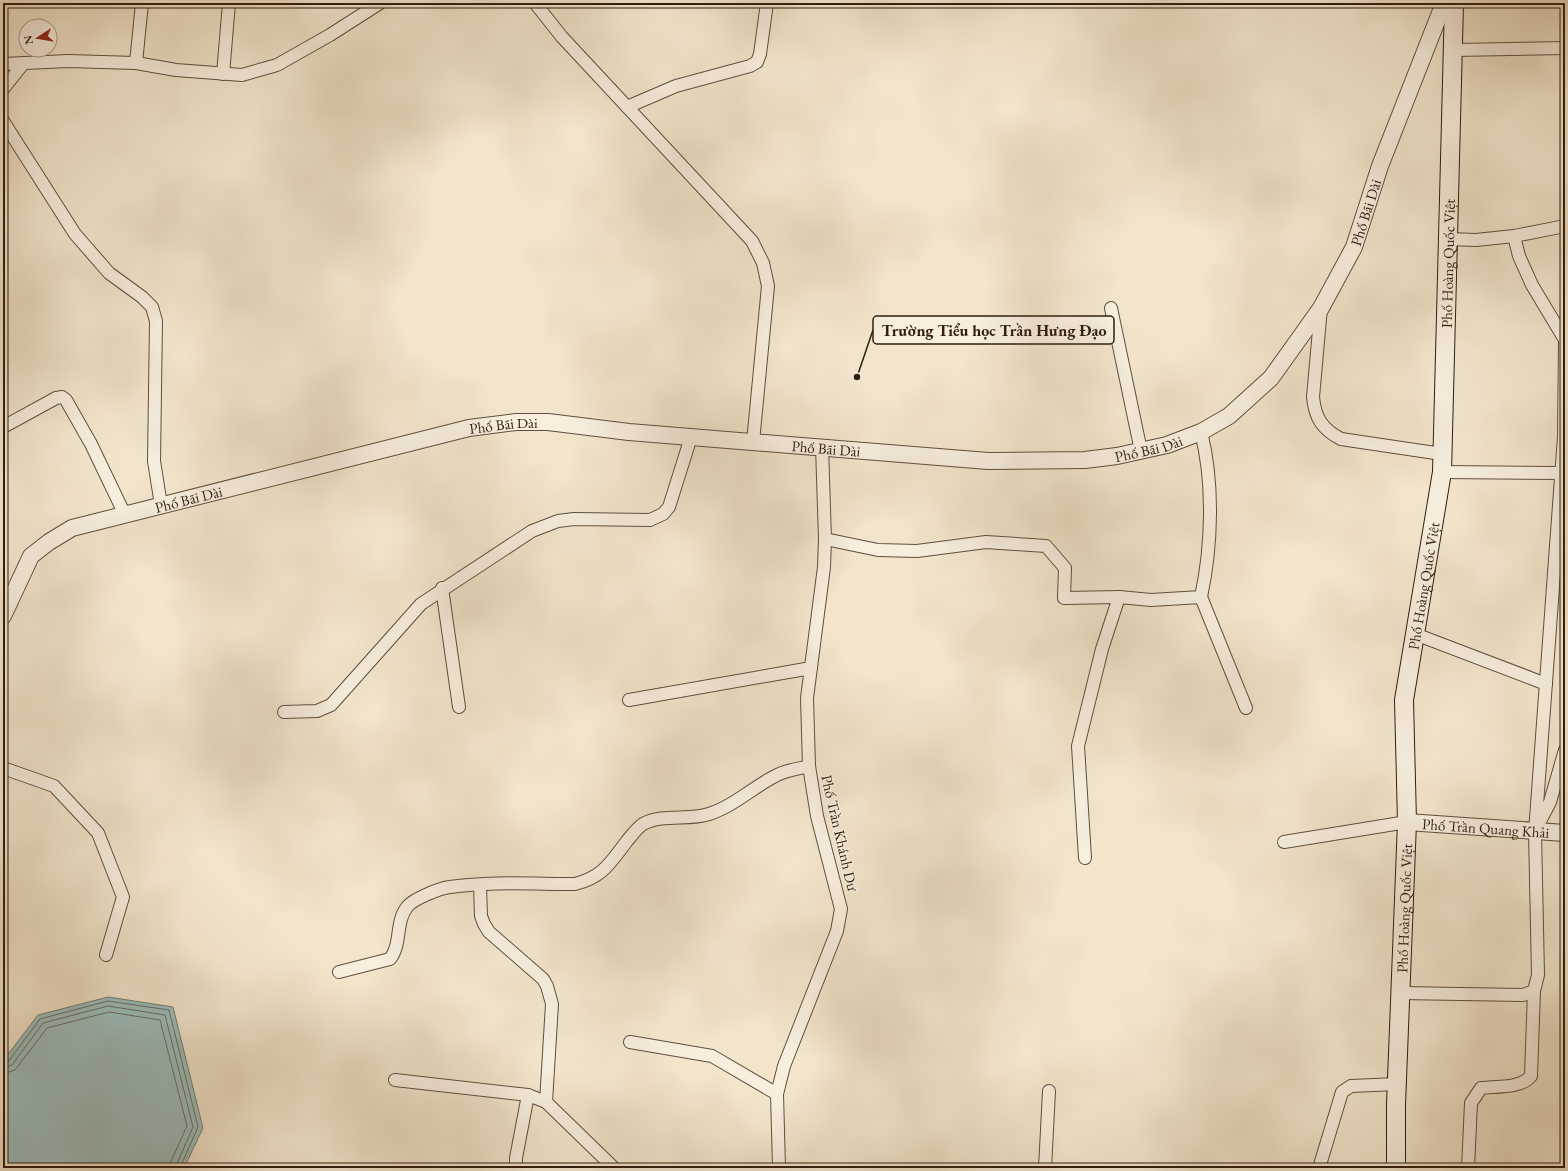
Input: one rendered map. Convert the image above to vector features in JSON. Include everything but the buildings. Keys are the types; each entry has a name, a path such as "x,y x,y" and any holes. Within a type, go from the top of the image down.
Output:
{"main road":[{"name":"Phố Hoàng Quốc Việt","path":"1396,1168 1397,1084 1406,822 1404,700 1442,472 1454,3"}],"street":[{"path":"136,63 142,3"},
{"path":"223,74 229,3"},
{"path":"3,64 68,61 136,63 242,75 276,65 330,35 380,3"},
{"path":"534,3 627,107 752,241 763,263 768,286 753,442"},
{"path":"627,107 676,86 750,66 757,62 760,54 767,3"},
{"name":"Phố Bãi Dài","path":"3,616 31,556 48,542 72,528 469,428 492,424 548,422 629,432 822,446 988,461 1085,460 1141,451 1167,445 1201,432 1229,416 1272,378 1322,308 1354,247 1380,166 1444,3"},
{"path":"1453,50 1565,48"},
{"path":"3,89 23,64"},
{"path":"3,121 75,234 109,273 142,297 152,307 156,321 154,461 161,505"},
{"path":"1448,239 1476,240 1514,236 1565,226"},
{"path":"1468,1168 1471,1103 1477,1092 1481,1088 1517,1084 1527,1081 1531,1076 1534,991 1538,975 1535,832 1563,474 1565,340 1532,284 1519,256 1514,236"},
{"path":"1111,308 1141,451"},
{"path":"1322,308 1313,397 1314,410 1320,423 1328,433 1341,439 1442,454"},
{"path":"3,427 56,398 62,397 66,400 91,444 125,514"},
{"path":"1201,432 1207,457 1209,505 1207,567 1201,597 1246,708"},
{"path":"284,712 317,711 331,705 411,613 421,604 442,588 532,531 558,522 574,519 650,520 664,514 669,507 691,437"},
{"name":"Phố Trần Khánh Dư","path":"779,1168 777,1094 784,1066 837,931 841,909 817,816 809,766 807,698 824,567 825,539 822,446"},
{"path":"1442,472 1563,474"},
{"path":"825,539 878,550 909,551 951,548 986,542 1046,546 1065,568 1064,598 1119,597 1152,600 1201,597"},
{"path":"442,588 459,707"},
{"path":"1084,858 1078,746 1102,649 1119,597"},
{"path":"1415,634 1546,684"},
{"path":"629,700 810,668"},
{"path":"1535,832 1550,802 1565,750"},
{"path":"338,972 390,959 394,952 402,915 410,904 448,887 480,884 575,884 587,881 605,870 633,833 642,824 652,820 695,818 715,812 779,774 809,766"},
{"path":"3,768 54,786 98,833 123,897 106,955"},
{"path":"1284,842 1406,822"},
{"name":"Phố Trần Quang Khải","path":"1406,822 1565,833"},
{"path":"480,884 481,916 489,932 543,978 550,994 552,1004 546,1102"},
{"path":"1400,993 1523,996 1534,991"},
{"path":"630,1042 712,1056 725,1061 777,1094"},
{"path":"395,1080 528,1095 546,1102 614,1168"},
{"path":"1319,1168 1342,1092 1351,1086 1397,1084"},
{"path":"1045,1168 1049,1091"},
{"path":"516,1168 516,1158 528,1095"}],"water":[{"path":"108,997 173,1007 203,1128 184,1168 10,1168 5,1161 3,1154 3,1061 38,1015"}],"place":[{"name":"Trường Tiểu học Trần Hưng Đạo","path":"857,377"}]}
